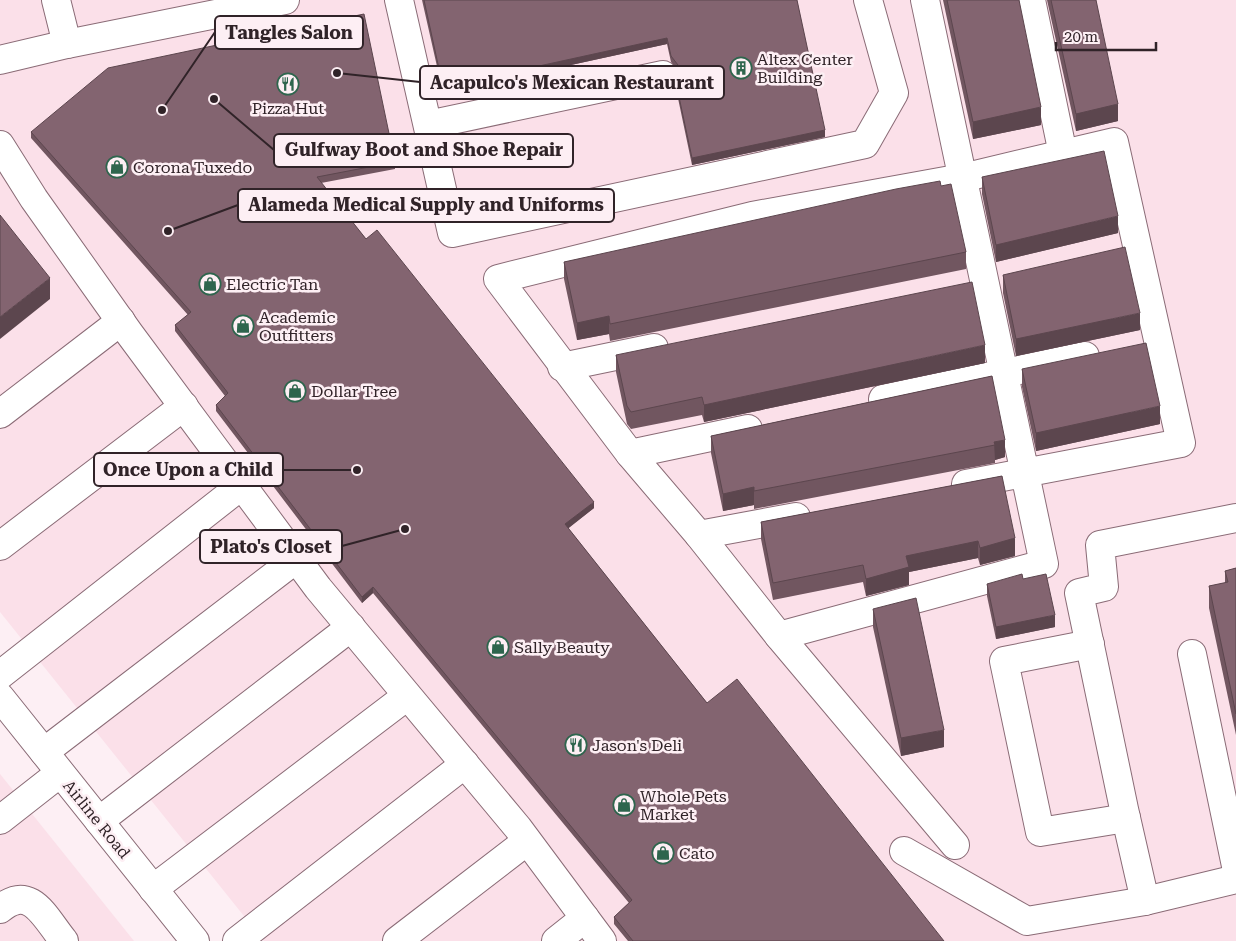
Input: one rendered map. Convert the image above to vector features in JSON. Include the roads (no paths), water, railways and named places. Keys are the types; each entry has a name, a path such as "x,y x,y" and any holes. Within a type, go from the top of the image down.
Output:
{"main road":[{"path":"56,0 67,44"},
{"path":"0,60 67,44 285,0"},
{"path":"399,0 452,234 865,144 894,93 868,0"},
{"path":"779,636 1044,564 925,0"},
{"path":"1031,0 1064,154"},
{"path":"428,125 663,75"},
{"path":"938,489 1181,443 1114,142 962,178 752,216 498,279 562,367 630,454 699,535 779,636 955,845"},
{"path":"0,145 34,199 121,321 296,559 527,841 602,941"},
{"path":"1108,252 1137,245"},
{"path":"956,287 1013,274"},
{"path":"0,414 121,321"},
{"path":"860,404 1158,342"},
{"path":"562,367 677,343"},
{"path":"0,546 184,406"},
{"path":"630,454 774,423"},
{"path":"0,675 242,485"},
{"path":"699,535 824,511"},
{"path":"1145,901 1079,593 1104,588 1100,545 1236,518"},
{"path":"44,752 296,559"},
{"path":"99,821 351,627"},
{"path":"1090,644 1004,661 1040,832 1126,818"},
{"path":"1192,654 1228,784 1236,866"},
{"path":"153,889 407,696"},
{"name":"Airline Road","path":"0,697 195,941"},
{"path":"237,941 465,764"},
{"path":"0,820 60,773"},
{"path":"397,941 527,841"},
{"path":"904,851 1027,921 1145,901 1236,879"},
{"path":"0,909 10,901 22,898 33,903 64,941"},
{"path":"556,941 585,918"}],"place":[{"name":"Altex Center Building","path":"741,68"},
{"name":"Acapulco's Mexican Restaurant","path":"337,73"},
{"name":"Pizza Hut","path":"288,84"},
{"name":"Gulfway Boot and Shoe Repair","path":"214,99"},
{"name":"Tangles Salon","path":"162,110"},
{"name":"Corona Tuxedo","path":"117,167"},
{"name":"Alameda Medical Supply and Uniforms","path":"168,231"},
{"name":"Electric Tan","path":"210,284"},
{"name":"Academic Outfitters","path":"243,326"},
{"name":"Dollar Tree","path":"295,391"},
{"name":"Once Upon a Child","path":"357,470"},
{"name":"Plato's Closet","path":"405,529"},
{"name":"Sally Beauty","path":"498,647"},
{"name":"Jason's Deli","path":"576,745"},
{"name":"Whole Pets Market","path":"624,805"},
{"name":"Cato","path":"663,853"}]}
